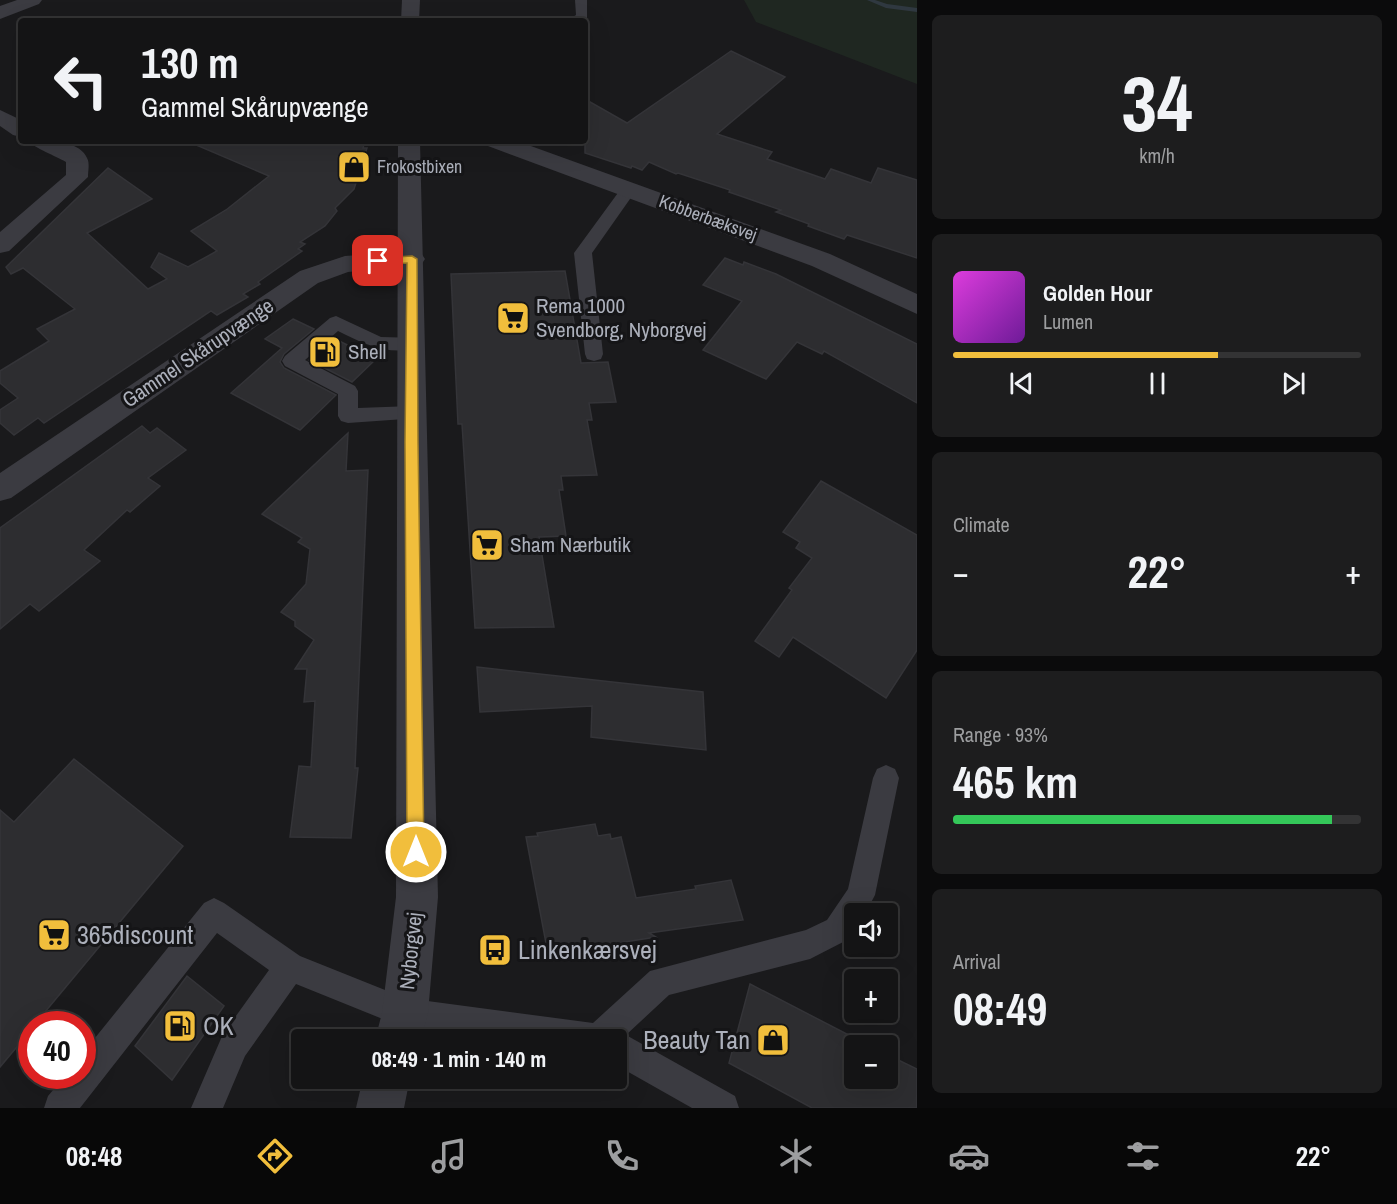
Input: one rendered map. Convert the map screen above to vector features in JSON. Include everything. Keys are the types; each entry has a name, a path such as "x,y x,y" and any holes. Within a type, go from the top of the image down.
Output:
{"street":[{"path":"0,13 33,0"},
{"path":"410,18 411,0"},
{"path":"0,116 18,128"},
{"path":"0,245 77,177 77,159 49,144"},
{"name":"Nyborgvej","path":"401,1026 417,897 409,144"},
{"name":"Kobberbæksvej","path":"504,144 821,260 917,305"},
{"name":"Gammel Skårupvænge","path":"0,489 309,277 345,264 412,259"},
{"path":"380,1108 384,1089"}],"lane":[{"path":"580,18 582,17 581,0"},
{"path":"594,354 583,254 629,189"},
{"path":"412,343 378,343 336,322 292,361 348,391 348,416 412,413"},
{"path":"618,1029 661,982 810,944 837,930 861,895 886,778"},
{"path":"60,1108 214,913 290,967 401,1026 442,1029"},
{"path":"207,1108 234,1046 290,967"},
{"path":"627,1053 723,1108"}],"shaded area":[{"path":"744,0 917,0 917,84 756,22"}],"building":[{"path":"731,51 785,77 717,134 772,152 767,159 825,179 831,169 871,183 878,168 917,180 917,258 847,235 844,239 776,212 781,210 729,192 730,190 676,174 649,162 642,170 585,153 585,144 588,144 588,101 627,123"},
{"path":"194,144 364,144 363,148 367,148 354,189 335,208 337,211 325,226 300,242 305,244 298,249 302,251 258,282 260,284 243,294 248,297 217,315 211,311 44,423 38,418 14,435 0,423 0,410 18,398 0,383 0,371 49,341 37,329 75,309 23,268 11,274 6,267 108,168 152,199 87,233 148,289 167,279 151,267 159,253 188,267 217,251 191,231 226,210 269,176"},
{"path":"725,258 743,265 744,262 776,274 917,344 917,403 824,351 822,354 797,342 766,379 703,350 742,301 703,285"},
{"path":"565,271 581,363 608,362 616,402 589,403 592,420 587,420 597,475 561,476 563,490 559,490 566,536 539,537 554,627 475,628 462,424 458,424 451,274"},
{"path":"293,319 314,329 284,354 280,362 284,368 336,395 300,430 231,393 282,348 265,339"},
{"path":"333,338 376,359 352,382 309,360"},
{"path":"142,426 150,433 157,428 186,450 148,478 160,486 130,512 127,510 84,550 100,561 39,611 30,604 0,629 0,528"},
{"path":"348,433 346,471 368,470 355,768 358,768 351,838 290,837 299,766 311,767 315,701 304,702 307,669 295,669 314,640 295,626 295,621 281,612 306,584 310,549 298,542 302,538 262,514"},
{"path":"821,481 917,535 917,650 886,698 793,637 779,657 755,641 792,590 789,588 812,558 796,548 800,542 783,532"},
{"path":"477,667 703,692 706,750 591,737 592,706 480,712"},
{"name":"365discount","path":"74,759 183,846 46,1011 18,1011 18,1046 0,1067 0,810 14,822"},
{"path":"595,824 598,836 610,834 611,839 621,837 636,898 696,889 695,886 731,880 743,920 649,933 656,937 548,954 526,837 538,836 537,833"},
{"name":"OK","path":"187,976 224,1006 172,1080 135,1046"},
{"path":"750,984 849,1035 844,1035 844,1089 898,1089 898,1060 917,1069 917,1108 812,1108 729,1063"}],"waterway":[{"path":"870,0 886,6 917,10"}],"place":[{"name":"Frokostbixen","path":"354,167"},
{"name":"Rema 1000 Svendborg, Nyborgvej","path":"513,318"},
{"name":"Shell","path":"325,352"},
{"name":"Sham Nærbutik","path":"487,545"},
{"name":"365discount","path":"54,935"},
{"name":"Linkenkærsvej","path":"495,950"},
{"name":"OK","path":"180,1026"},
{"name":"Beauty Tan","path":"773,1040"}],"route":[{"path":"378,261 412,259 411,442 416,852"}]}
